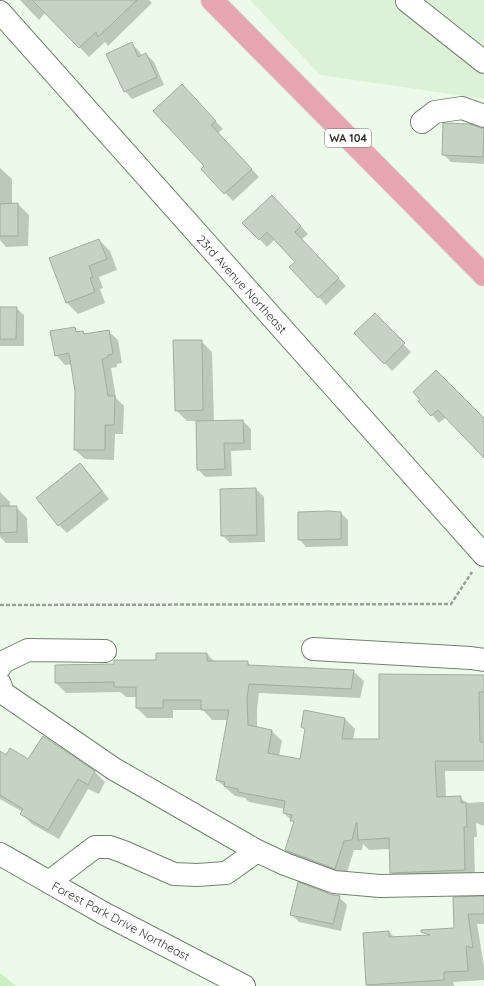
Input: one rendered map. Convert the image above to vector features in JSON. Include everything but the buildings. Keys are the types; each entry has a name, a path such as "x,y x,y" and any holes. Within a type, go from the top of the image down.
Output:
{"main road":[{"name":"WA 104","path":"212,0 484,275"}],"street":[{"path":"407,0 484,62"},
{"name":"23rd Avenue Northeast","path":"0,12 484,555"},
{"path":"422,122 435,112 462,108 484,116"},
{"path":"313,649 472,658 484,660"},
{"path":"0,667 3,662 28,650 104,651"},
{"path":"0,684 3,693 114,768 257,851 284,864 334,882 380,886 484,884"},
{"path":"49,882 95,847 110,847 174,874 197,875 226,872 257,851"},
{"name":"Forest Park Drive Northeast","path":"0,854 105,914 244,986"}],"path":[{"path":"0,605 451,604 484,555"}],"shaded area":[{"path":"250,0 484,0 484,99 320,75"}],"green space":[{"path":"0,973 16,986 0,986"}]}
